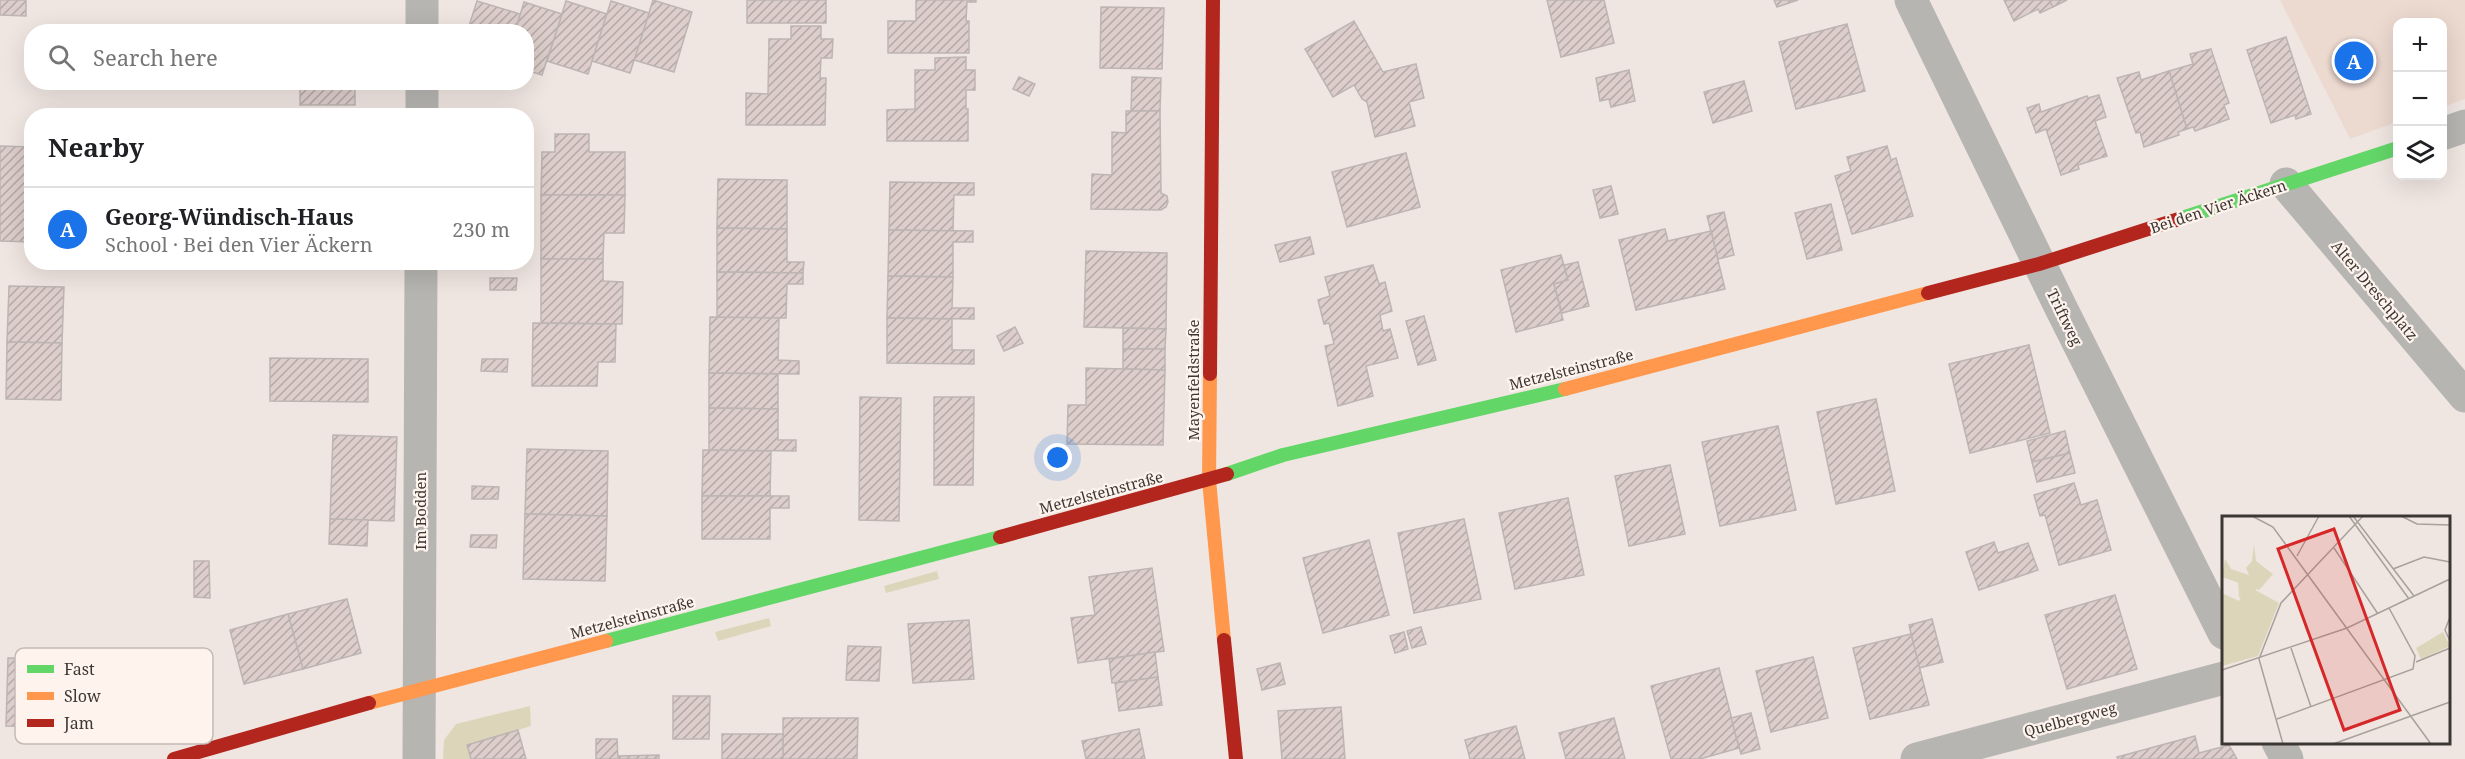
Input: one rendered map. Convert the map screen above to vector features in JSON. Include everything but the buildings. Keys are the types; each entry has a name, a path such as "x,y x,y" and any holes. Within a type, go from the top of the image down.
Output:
{"street":[{"path":"422,0 422,24"},
{"name":"Mayenfeldstraße","path":"1213,0 1209,480 1236,759"},
{"name":"Triftweg","path":"1911,0 2039,264 2222,631"},
{"path":"422,90 422,108"},
{"path":"2447,132 2465,126"},
{"name":"Bei den Vier Äckern","path":"2039,264 2393,149"},
{"name":"Alter Dreschplatz","path":"2286,184 2465,396"},
{"name":"Metzelsteinstraße","path":"174,759 419,689 818,586 1209,480 1283,455 1559,390 2039,264"},
{"name":"Im Bodden","path":"419,759 421,270"},
{"name":"Quelbergweg","path":"1917,759 2222,678"},
{"path":"2279,744 2287,759"}],"shaded area":[{"path":"2280,0 2465,0 2465,99 2447,106 2447,18 2393,18 2393,123 2350,139"},
{"path":"937,571 939,579 886,593 884,586"},
{"path":"769,618 771,626 718,641 715,632"},
{"path":"530,706 531,726 518,730 471,759 443,759 444,740 456,724"}],"traffic: fast":[{"path":"2179,219 2393,150"},
{"path":"1227,474 1283,455 1565,389"},
{"path":"606,641 1000,537"}],"traffic: slow":[{"path":"1565,389 1928,293"},
{"path":"1210,374 1209,480 1224,640"},
{"path":"369,703 606,641"}],"traffic: jam":[{"path":"1210,374 1213,0"},
{"path":"1928,293 2039,264 2179,219"},
{"path":"1000,537 1227,474"},
{"path":"1224,640 1236,759"},
{"path":"174,759 369,703"}],"place":[{"name":"Georg-Wündisch-Haus","path":"2354,61"}]}
